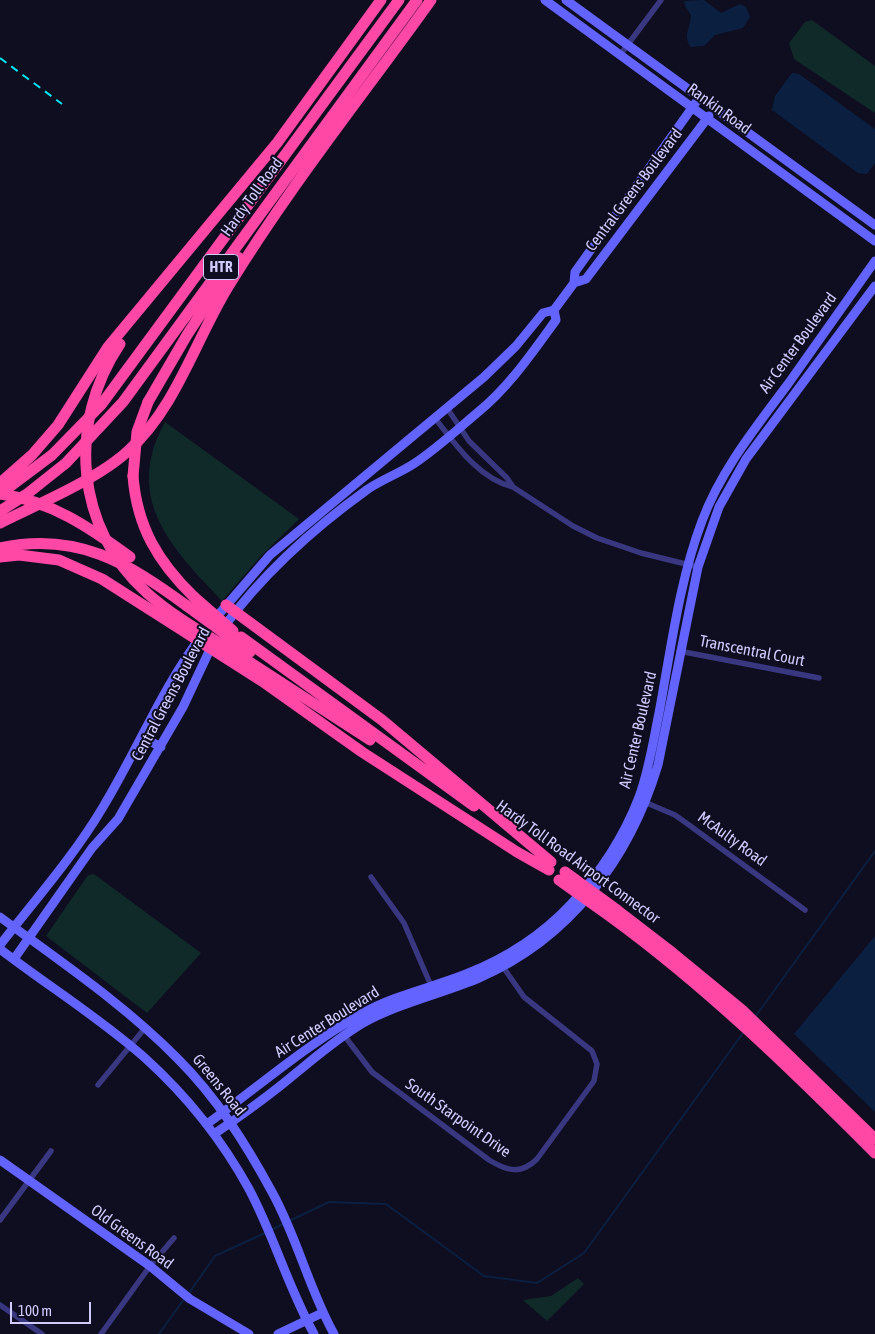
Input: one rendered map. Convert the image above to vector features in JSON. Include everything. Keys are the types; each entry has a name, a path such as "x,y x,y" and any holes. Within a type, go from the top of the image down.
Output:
{"highway":[{"path":"0,483 32,455 58,425 108,347 277,143 381,0"},
{"name":"Hardy Toll Road","path":"0,494 52,455 101,406 323,100 399,0"},
{"name":"Hardy Toll Road","path":"0,511 27,494 66,463 123,402 417,0"},
{"path":"0,523 109,466 129,451 152,426 164,407 208,321 238,271 320,152 431,0"},
{"path":"249,652 182,619 148,594 122,566 101,531 87,485 85,464 86,429 96,388 120,344 323,100"},
{"path":"191,601 157,556 146,535 136,501 133,476 137,432 148,402 201,312 279,198 307,148"},
{"path":"0,494 32,501 64,513 191,601 249,652"},
{"path":"0,548 49,544 90,550 131,567 191,601"},
{"path":"0,557 19,555 46,558 82,568 102,579 277,691 362,752 517,852 550,866"},
{"name":"Hardy Toll Road Airport Connector","path":"191,601 240,637 249,652 375,744 550,866"},
{"path":"230,608 382,720 550,866"},
{"name":"Hardy Toll Road Airport Connector","path":"249,652 550,866 614,914 657,951 739,1014 875,1139"},
{"name":"Hardy Toll Road Airport Connector","path":"759,1033 875,1153"}],"street":[{"name":"Rankin Road","path":"545,0 875,242"},
{"name":"Rankin Road","path":"566,0 875,225"},
{"path":"620,55 661,0"},
{"name":"Central Greens Boulevard","path":"14,959 30,939 92,848 118,819 183,707 230,608 270,555 447,408 516,346 543,313 554,310 574,283 575,272 700,98"},
{"name":"Central Greens Boulevard","path":"574,283 586,279 714,109"},
{"path":"642,179 655,188"},
{"name":"Air Center Boulevard","path":"207,1124 294,1058 341,1032 432,990 501,963 546,939 569,918 595,882 620,855 658,765 662,719 702,520 762,419 875,261"},
{"name":"Air Center Boulevard","path":"726,482 875,286"},
{"name":"Central Greens Boulevard","path":"0,945 82,840 103,808 178,671 199,640 230,608 279,564 370,487 415,462 491,401 517,372 556,320 554,310"},
{"path":"822,337 831,343"},
{"path":"447,408 469,441 507,478 513,487"},
{"path":"435,418 480,469 501,484 513,487 573,526 597,538 640,554 693,566"},
{"path":"762,419 770,425"},
{"path":"270,555 279,564"},
{"name":"Transcentral Court","path":"676,650 819,678"},
{"path":"142,737 161,747"},
{"name":"McAulty Road","path":"642,801 689,825 805,910"},
{"path":"82,840 92,848"},
{"path":"371,877 404,923 432,990"},
{"name":"Greens Road","path":"0,918 145,1028 178,1059 223,1112 231,1122 273,1194 322,1313 334,1334"},
{"name":"Greens Road","path":"0,949 129,1045 172,1084 207,1124 248,1188 314,1334"},
{"name":"South Starpoint Drive","path":"341,1032 372,1072 504,1168 515,1171 533,1164 596,1076 595,1058 588,1048 524,997 501,963"},
{"path":"98,1085 129,1045 145,1028"},
{"name":"Air Center Boulevard","path":"214,1134 341,1032"},
{"path":"0,1220 51,1151"},
{"name":"Old Greens Road","path":"0,1160 150,1266 190,1299 249,1334"},
{"path":"101,1334 150,1266 174,1238"},
{"path":"0,1304 42,1334"},
{"path":"278,1334 322,1313"}],"green space":[{"path":"812,20 875,66 875,113 794,59 789,43 805,22"},
{"path":"165,422 299,519 260,557 222,601 179,553 157,517 151,498 149,476 152,454"},
{"path":"94,874 201,953 147,1013 46,936 88,875"},
{"path":"578,1278 584,1284 547,1321 523,1300 551,1296"}],"water":[{"path":"704,0 721,13 740,4 746,7 750,17 743,28 715,35 704,46 691,47 688,43 687,35 691,15 684,1"},
{"path":"792,73 799,74 875,129 875,163 867,174 858,173 772,110 775,96"},
{"path":"875,936 875,1112 794,1034"}],"waterway":[{"path":"755,1017 875,851"},
{"path":"289,1221 329,1202 386,1204 484,1276 537,1283 584,1253 743,1033"},
{"path":"271,1230 283,1224"},
{"path":"189,1293 215,1256 265,1233"},
{"path":"159,1334 184,1299"}],"railway":[{"path":"0,58 62,104"}]}
